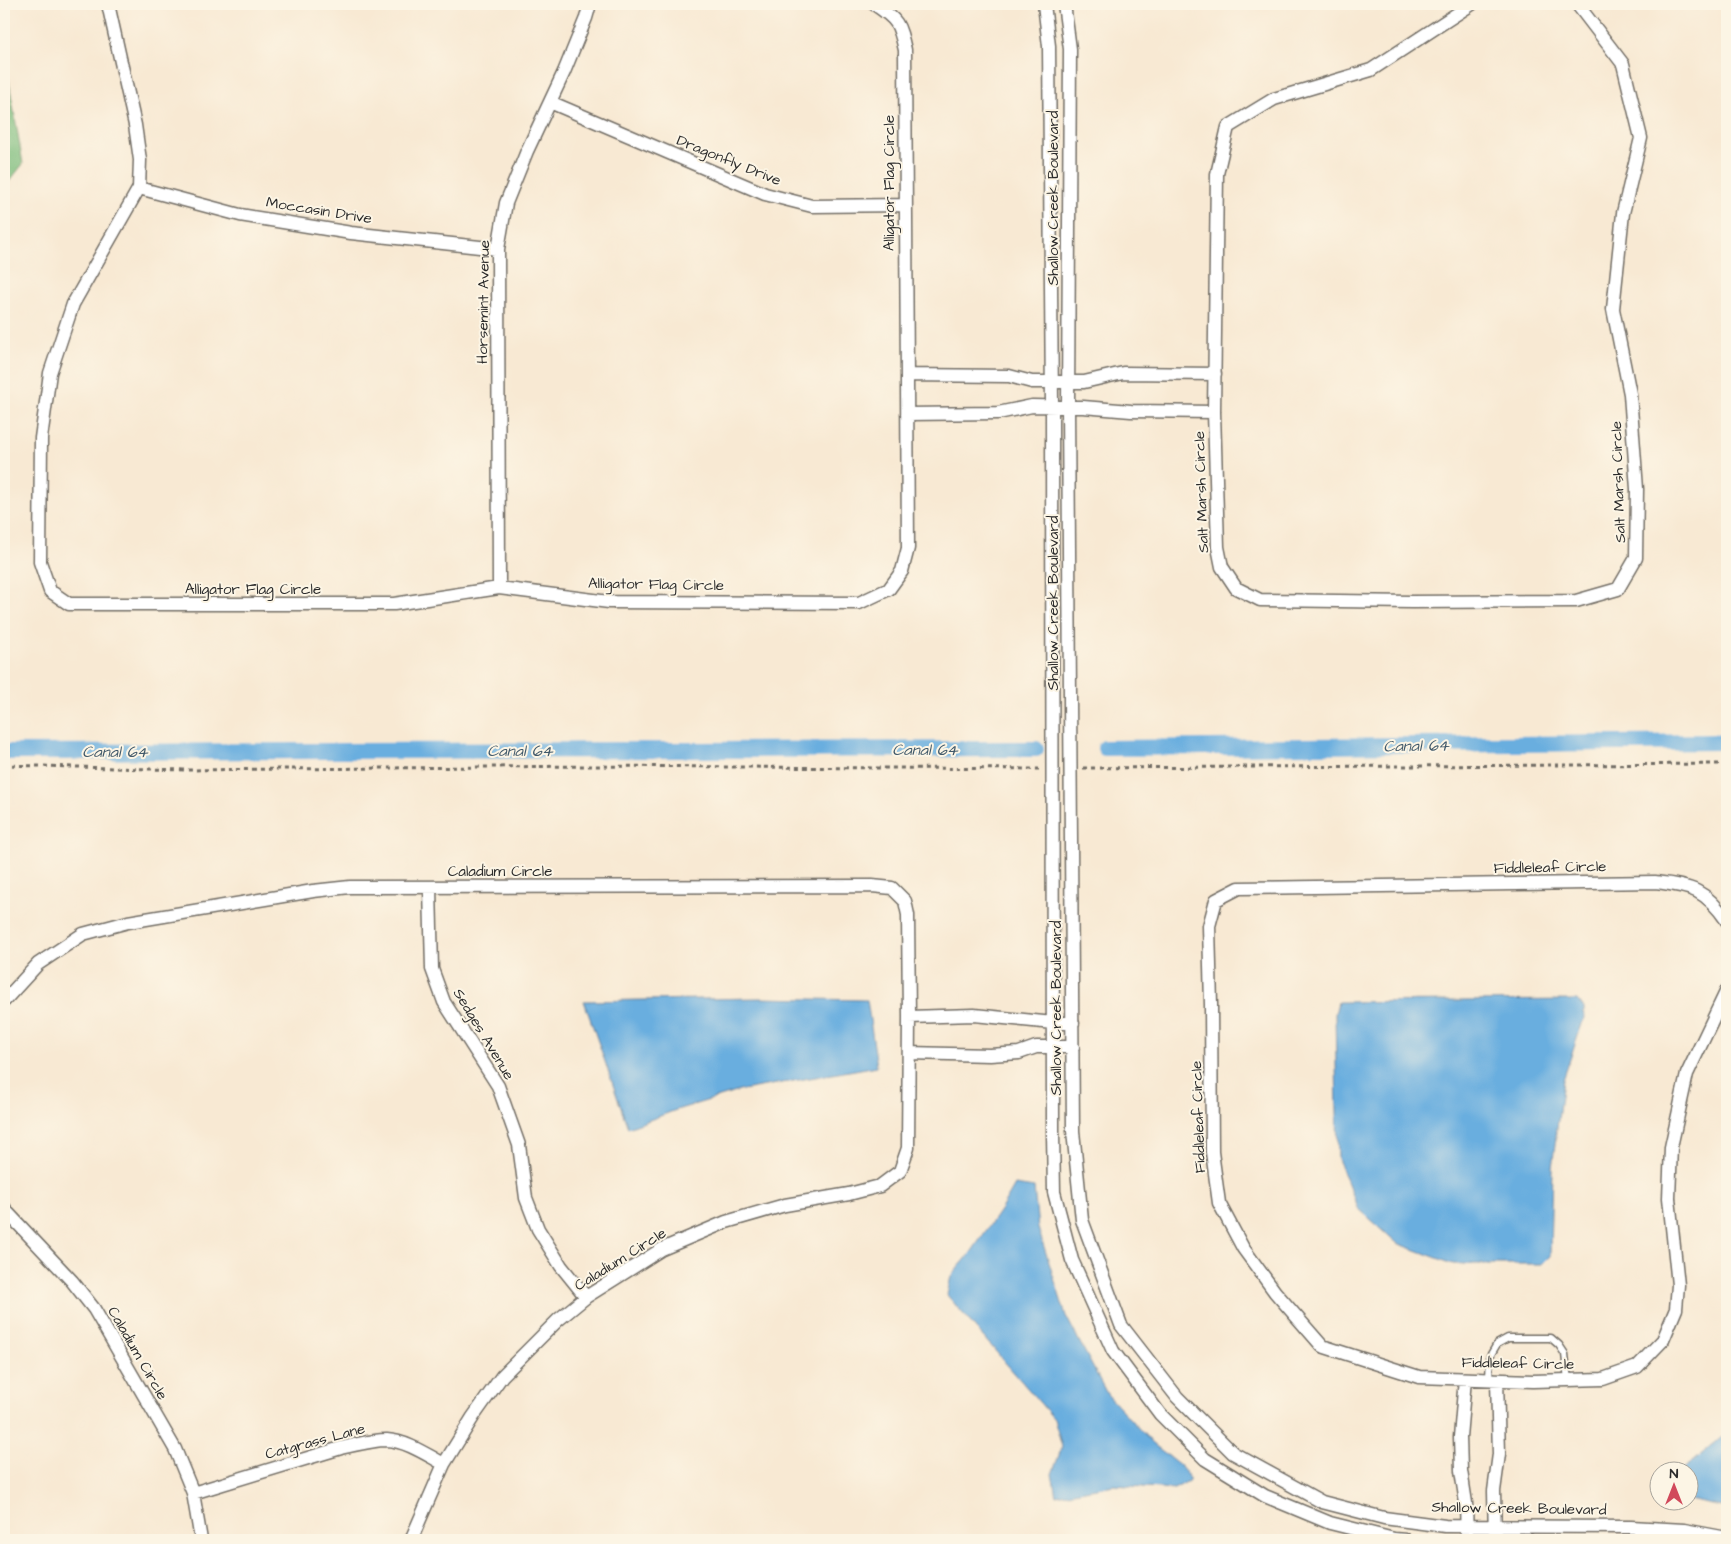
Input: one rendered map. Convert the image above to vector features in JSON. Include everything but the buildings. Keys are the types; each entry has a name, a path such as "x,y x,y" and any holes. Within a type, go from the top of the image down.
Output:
{"street":[{"name":"Alligator Flag Circle","path":"108,4 136,134 140,160 139,188 73,304 50,373 41,438 40,562 50,592 69,604 394,604 499,588 609,602 859,603 889,589 902,571 908,548 905,50 899,26 888,13 874,4"},
{"name":"Horsemint Avenue","path":"499,588 498,248 506,203 586,18 590,4"},
{"name":"Shallow Creek Boulevard","path":"1044,4 1049,46 1052,382 1054,1192 1072,1260 1113,1351 1160,1414 1205,1459 1265,1496 1330,1523 1405,1540"},
{"name":"Shallow Creek Boulevard","path":"1064,4 1070,49 1068,406 1073,1131 1082,1220 1121,1325 1177,1397 1233,1453 1322,1502 1384,1518 1445,1526 1631,1527 1684,1530 1727,1538"},
{"name":"Salt Marsh Circle","path":"1472,4 1371,70 1274,98 1228,127 1217,174 1214,412 1218,546 1222,567 1236,588 1260,600 1412,602 1576,601 1618,589 1636,558 1637,489 1630,394 1613,309 1624,213 1641,138 1624,64 1577,4"},
{"name":"Dragonfly Drive","path":"550,102 765,194 812,206 906,205"},
{"name":"Moccasin Drive","path":"139,188 240,215 351,233 498,248"},
{"path":"907,375 1009,376 1032,382 1084,382 1123,373 1214,374"},
{"path":"907,414 998,413 1032,406 1068,406"},
{"name":"Salt Marsh Circle","path":"1068,406 1131,411 1214,412"},
{"name":"Fiddleleaf Circle","path":"1727,921 1716,904 1697,890 1680,885 1655,882 1239,888 1216,900 1209,926 1212,1152 1219,1203 1248,1256 1275,1292 1322,1346 1419,1377 1493,1380 1603,1379 1637,1366 1663,1340 1676,1309 1678,1285 1669,1198 1671,1147 1687,1074 1727,990"},
{"name":"Caladium Circle","path":"4,1001 38,964 83,934 128,922 313,891 350,887 872,886 892,888 905,901 908,915 908,1148 900,1171 880,1186 849,1194 785,1205 726,1222 662,1248 586,1297 558,1320 502,1376 473,1417 444,1464 410,1540"},
{"name":"Sedges Avenue","path":"430,888 432,968 444,1002 498,1086 519,1145 526,1198 538,1229 561,1266 586,1297"},
{"path":"909,1017 974,1015 1053,1023 1073,1022"},
{"path":"909,1053 990,1055 1018,1053 1036,1047 1073,1047"},
{"name":"Caladium Circle","path":"4,1207 6,1212 72,1281 94,1309 175,1449 193,1493 201,1540"},
{"path":"1465,1379 1460,1437 1466,1503 1467,1540"},
{"path":"1493,1380 1499,1454 1494,1491 1494,1540"},
{"name":"Catgrass Lane","path":"193,1493 340,1448 388,1440 403,1444 444,1464"}],"lane":[{"path":"1493,1380 1490,1356 1497,1344 1508,1338 1551,1338 1565,1354 1568,1380"}],"path":[{"path":"1071,768 1727,764"},
{"path":"4,766 185,770 589,766 1053,769"}],"green space":[{"path":"4,53 23,164 4,188"}],"water":[{"path":"759,998 867,1000 877,1066 743,1090 676,1110 628,1128 584,1001"},
{"path":"1577,1000 1584,1008 1584,1018 1563,1080 1552,1168 1550,1256 1542,1264 1453,1264 1397,1243 1358,1208 1338,1159 1335,1014 1338,1002"},
{"path":"1015,1185 1034,1188 1038,1228 1066,1316 1107,1394 1153,1444 1180,1465 1190,1480 1174,1489 1114,1485 1056,1495 1052,1474 1062,1447 1054,1419 947,1295 951,1276 970,1254"},
{"path":"1727,1433 1727,1508 1698,1502 1698,1462 1692,1462"}],"waterway":[{"name":"Canal 64","path":"1105,748 1727,742"},
{"name":"Canal 64","path":"4,752 1036,749"}]}
